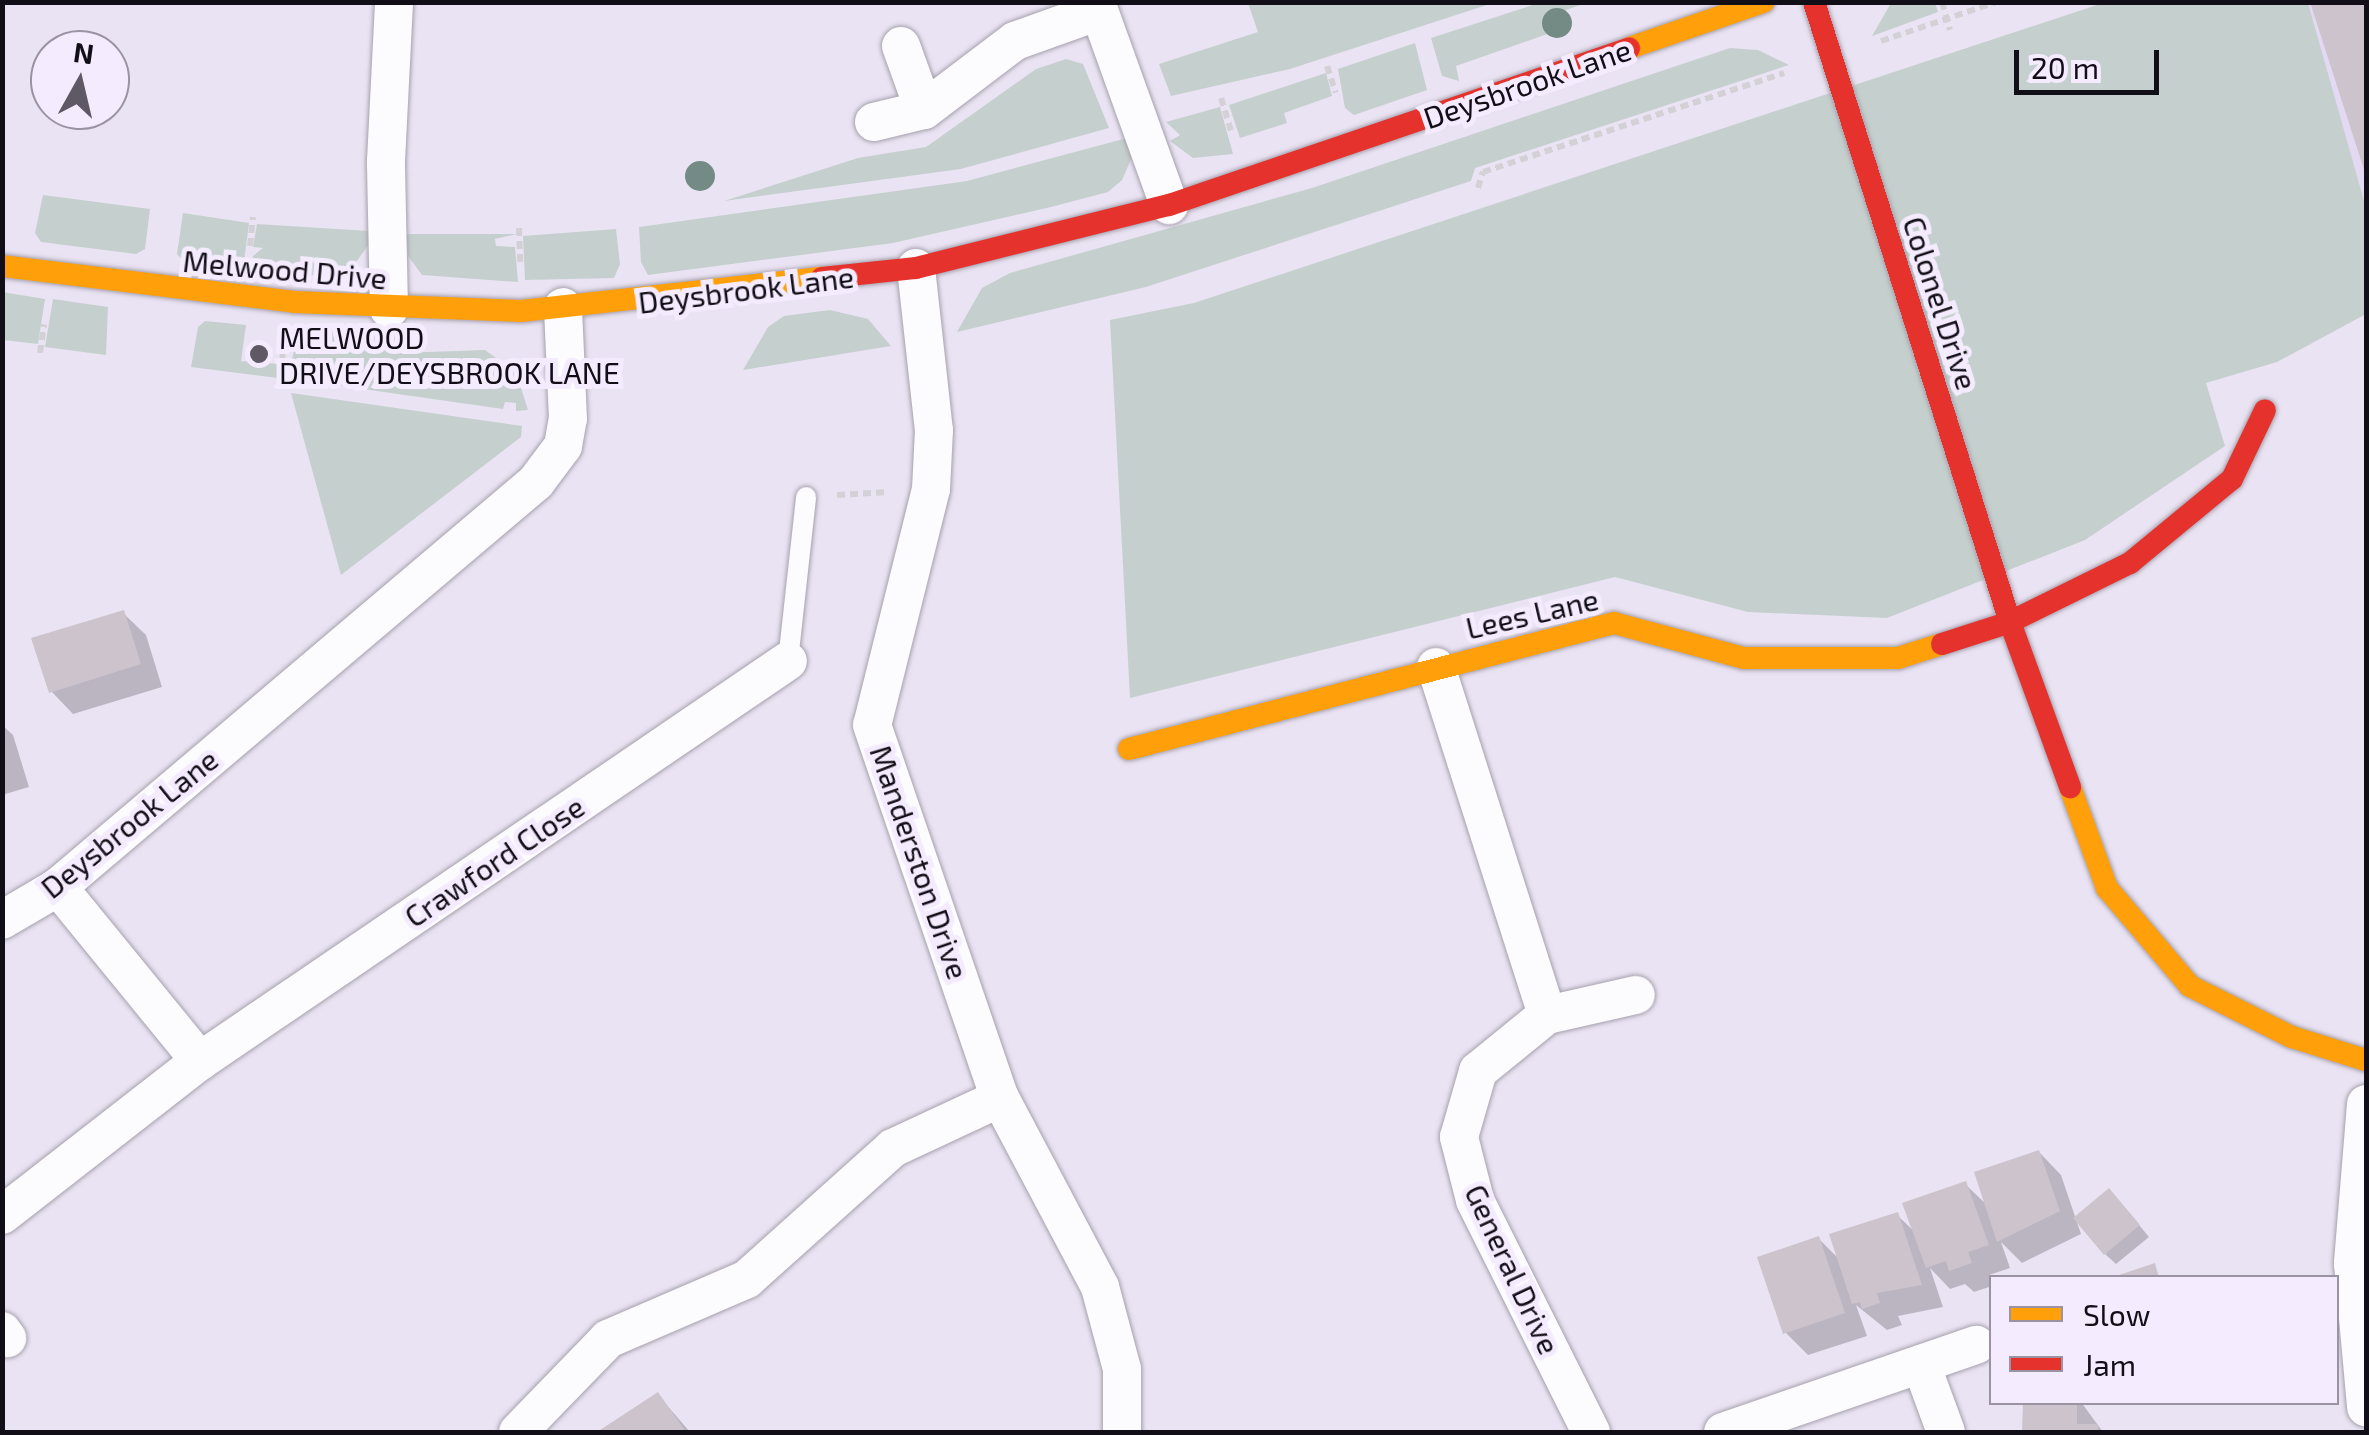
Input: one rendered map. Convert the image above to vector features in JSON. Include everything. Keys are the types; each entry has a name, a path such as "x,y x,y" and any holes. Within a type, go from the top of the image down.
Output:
{"street":[{"path":"389,309 386,161 394,2"},
{"name":"Deysbrook Lane","path":"2,920 58,886 536,482 562,446 568,420 563,308 916,268 1169,205 1764,2"},
{"name":"Colonel Drive","path":"1814,2 2010,622 2107,888 2190,986 2292,1037 2366,1060"},
{"path":"874,122 924,110 1016,41 1098,7 1169,205"},
{"path":"901,46 924,110"},
{"name":"Melwood Drive","path":"2,266 389,309 563,308"},
{"name":"Manderston Drive","path":"916,268 934,430 931,489 872,725 1000,1098 1100,1287 1122,1369 1122,1432"},
{"path":"2010,622 2130,563 2232,478 2265,410"},
{"name":"Lees Lane","path":"1130,750 1614,622 1744,658 1898,658 2010,622"},
{"name":"Crawford Close","path":"2,1215 200,1061 788,661"},
{"path":"1436,666 1547,1014"},
{"path":"58,886 200,1061"},
{"name":"General Drive","path":"1591,1432 1474,1200 1459,1137 1478,1071 1547,1014 1636,994"},
{"path":"518,1432 608,1339 747,1279 893,1148 1000,1098"},
{"path":"2366,1104 2353,1263 2366,1407"},
{"path":"1723,1432 1976,1344"},
{"path":"1921,1364 1946,1432"}],"lane":[{"path":"788,661 806,497"}],"path":[{"path":"1942,2 1950,30"},
{"path":"1478,188 1483,172 1996,2"},
{"path":"806,497 931,489"}],"shaded area":[{"path":"1248,2 1493,3 1290,69 1171,96 1159,64 1258,32"},
{"path":"1539,3 1586,3 1566,10 1570,26 1456,66 1459,81 1442,76 1431,38"},
{"path":"1891,3 1935,3 1938,12 1872,36"},
{"path":"2103,3 2308,3 2366,208 2366,314 2277,362 2206,383 2225,446 2085,540 1887,618 1748,612 1615,577 1130,698 1110,320 1194,303"},
{"path":"2300,3 2366,3 2366,216"},
{"path":"1415,43 1427,90 1354,115 1345,108 1338,69"},
{"path":"1730,48 1758,50 1789,65 1475,168 1471,181 1146,287 957,332 982,288 1010,273 1312,188"},
{"path":"1066,59 1083,64 1109,128 961,169 724,201 858,158 926,147 1036,69"},
{"path":"1326,73 1332,96 1284,113 1287,123 1240,138 1229,105"},
{"path":"1220,107 1233,154 1193,158 1170,141 1180,135 1166,122"},
{"path":"1127,138 1133,155 1122,180 1108,192 1051,207 893,243 648,275 641,262 639,227 967,181"},
{"path":"43,195 150,209 145,249 136,254 41,242 35,233"},
{"path":"183,213 249,223 243,269 183,261 177,254"},
{"path":"257,224 369,231 369,244 354,265 331,277 251,270 253,256 263,248 253,247"},
{"path":"616,229 620,264 614,278 525,280 523,236"},
{"path":"406,234 517,234 495,239 496,246 515,247 518,282 422,275 408,256"},
{"path":"2,292 45,299 38,344 3,340"},
{"path":"53,299 108,307 106,355 45,347"},
{"path":"830,310 868,319 891,346 743,370 768,327 784,316"},
{"path":"205,321 246,325 241,361 279,364 278,378 191,367 198,327"},
{"path":"301,329 400,334 399,353 485,350 516,372 528,410 516,411 516,403 505,402 503,409 286,378"},
{"path":"291,393 522,426 521,437 341,575"}],"building":[{"path":"2310,2 2366,2 2366,176"},
{"path":"124,610 141,664 49,693 31,638"},
{"path":"2039,1150 2060,1211 1997,1242 1974,1172"},
{"path":"1966,1181 1989,1245 1968,1252 1972,1263 1949,1271 1946,1261 1926,1268 1902,1203"},
{"path":"2109,1188 2140,1225 2104,1255 2073,1218"},
{"path":"1898,1212 1922,1285 1877,1293 1880,1303 1862,1309 1860,1302 1852,1304 1829,1234"},
{"path":"1819,1236 1845,1313 1783,1334 1757,1257"},
{"path":"2155,1263 2158,1275 2119,1275"},
{"path":"658,1392 686,1432 597,1432"},
{"path":"2023,1405 2077,1405 2077,1424 2098,1424 2098,1432 2022,1432"}],"traffic: slow":[{"path":"1629,48 1763,2"},
{"path":"2,266 294,302 521,311 822,278"},
{"path":"1129,749 1614,623 1744,658 1898,658 1942,644"},
{"path":"2070,787 2107,888 2190,986 2292,1037 2366,1060"}],"traffic: jam":[{"path":"1814,2 2010,622 2070,787"},
{"path":"822,278 916,268 1169,205 1629,48"},
{"path":"1942,644 2010,622 2130,563 2232,479 2265,410"}],"place":[{"name":"MELWOOD DRIVE/DEYSBROOK LANE","path":"259,354"}]}
